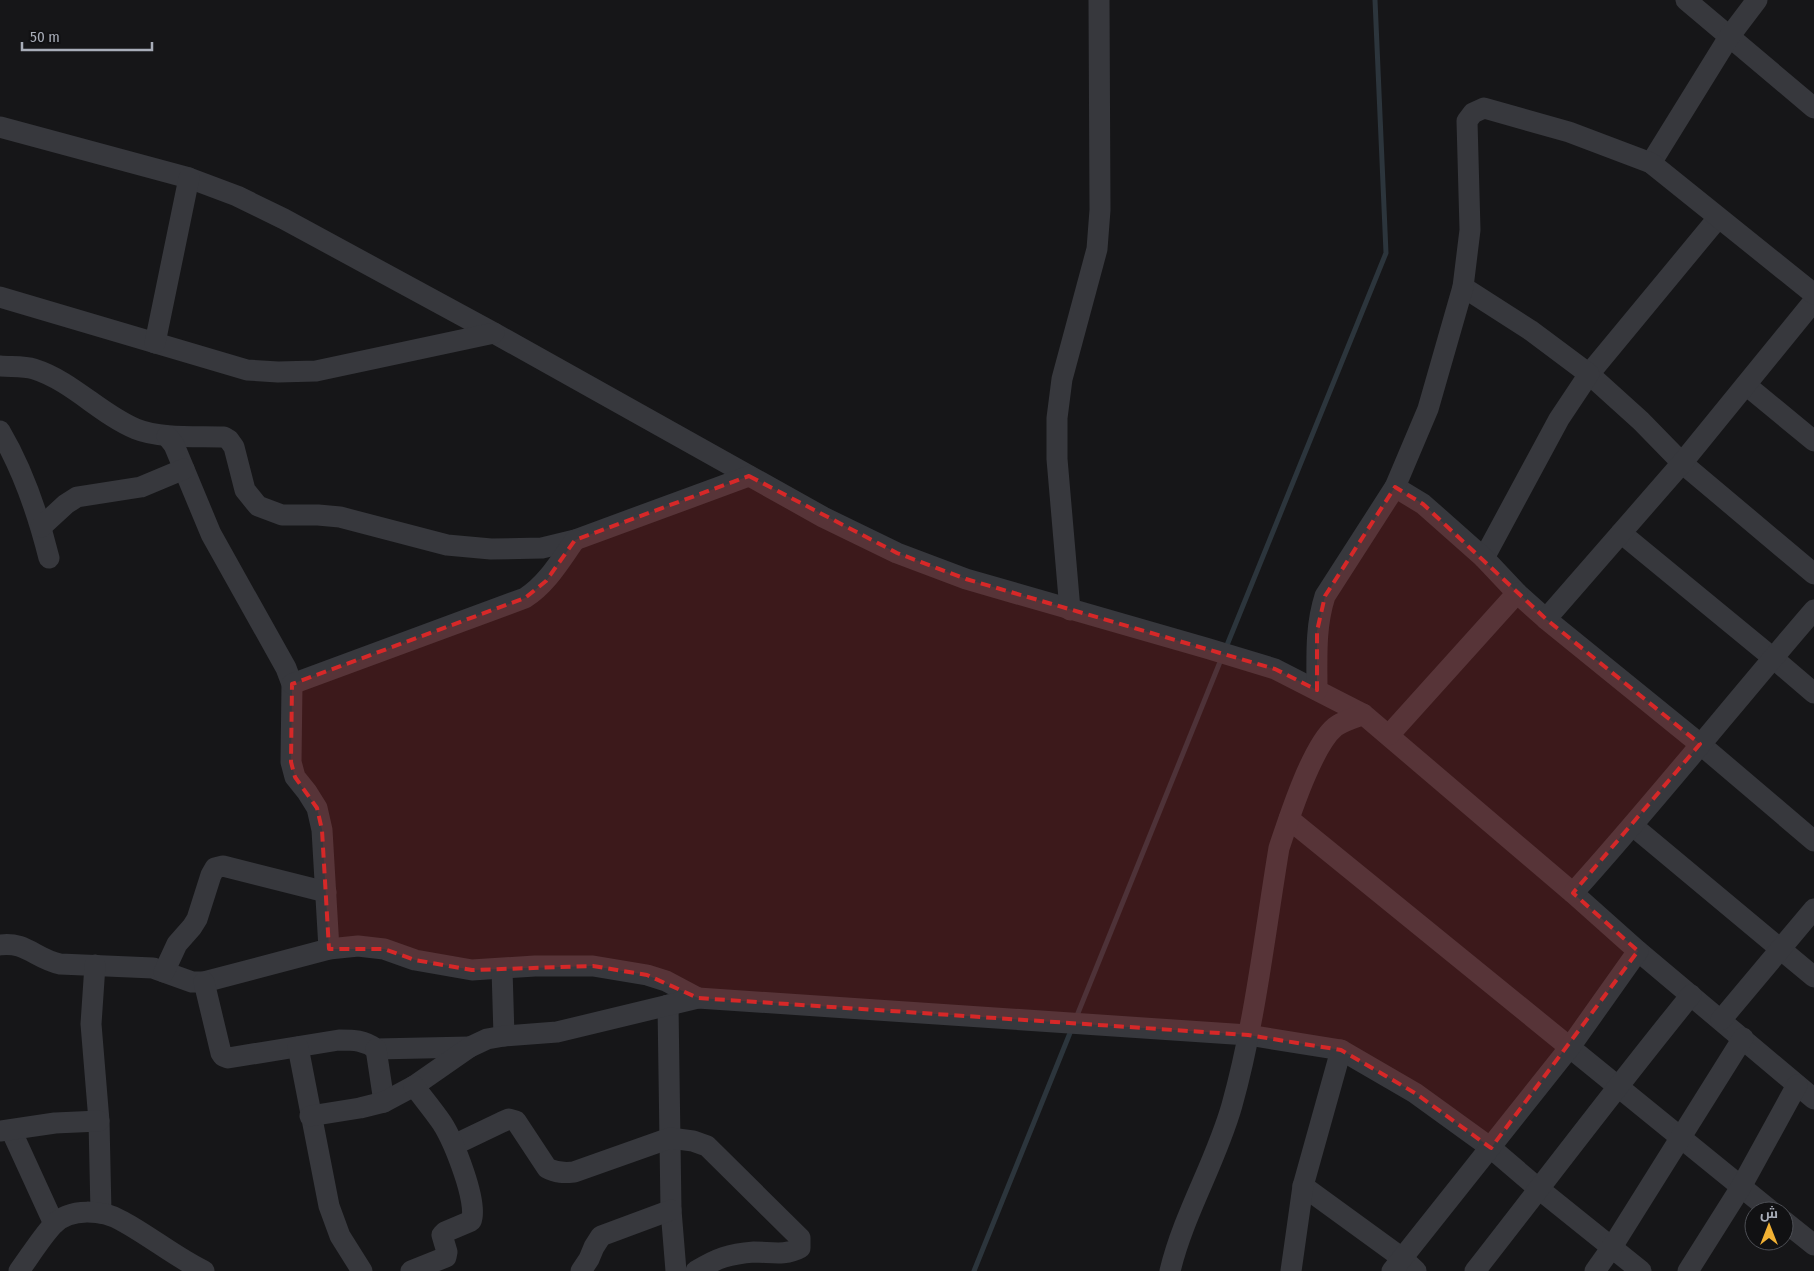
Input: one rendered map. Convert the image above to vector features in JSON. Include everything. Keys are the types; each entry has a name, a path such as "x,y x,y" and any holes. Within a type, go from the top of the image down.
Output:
{"street":[{"path":"1070,610 1057,459 1057,418 1062,379 1098,249 1100,210 1098,0"},
{"path":"1686,0 1814,108"},
{"path":"1651,163 1728,37 1757,0"},
{"path":"1316,690 1317,631 1320,611 1325,596 1395,487 1428,409 1463,287 1470,230 1467,121 1473,113 1484,108 1569,132 1651,163 1814,294"},
{"path":"0,127 189,178 237,196 284,219 494,333 823,517 896,553 966,579 1274,669 1363,714 1389,734 1456,795 1573,893 1638,951 1814,1099"},
{"path":"155,343 189,178"},
{"path":"1484,558 1559,419 1589,374 1718,218"},
{"path":"1463,287 1530,330 1589,374 1641,421 1682,463 1814,574"},
{"path":"0,296 246,370 278,372 316,371 494,333"},
{"path":"1546,619 1564,596 1682,463 1814,300"},
{"path":"0,366 34,369 57,380 118,420 138,430 168,436 224,437 234,447 246,490 258,506 282,515 318,514 340,517 447,545 491,549 542,548 575,540 749,476"},
{"path":"1746,385 1814,441"},
{"path":"0,431 19,469 41,527 49,558"},
{"path":"168,436 174,445 211,534 286,668 292,684 291,762 295,777 308,792 316,808 322,830 329,949"},
{"path":"41,527 66,504 78,497 141,487 184,469"},
{"path":"1395,487 1423,504 1484,558 1517,593 1546,619 1700,744 1814,841"},
{"path":"1621,533 1814,694"},
{"path":"292,684 525,598 537,591 546,581 575,540"},
{"path":"1389,734 1517,593"},
{"path":"1573,893 1633,826 1814,610"},
{"path":"1170,1271 1179,1239 1223,1134 1232,1104 1248,1035 1279,848 1288,819 1319,748 1335,726 1363,714"},
{"path":"1288,819 1758,1201"},
{"path":"1633,826 1780,950 1814,976"},
{"path":"164,972 177,944 197,919 215,868 223,866 326,892"},
{"path":"1721,1020 1814,909"},
{"path":"0,945 23,947 46,961 60,964 142,966 192,982 204,982 329,949 358,946 375,948 441,966 472,970 535,966 593,966 647,975 666,981 698,998"},
{"path":"1303,1186 1403,1267 1491,1148 1570,1047 1638,951"},
{"path":"95,965 91,1024 99,1121 101,1213"},
{"path":"502,969 504,1036"},
{"path":"204,982 223,1056 228,1058 339,1040 368,1042 376,1049 384,1102"},
{"path":"1475,1271 1617,1086 1691,995"},
{"path":"310,1116 384,1102 414,1086 470,1047 487,1039 557,1032 698,998 1248,1035 1341,1050 1415,1093 1491,1148 1539,1190 1641,1271"},
{"path":"668,1005 671,1210 676,1271"},
{"path":"1595,1271 1743,1038"},
{"path":"298,1047 329,1206 340,1236 362,1271"},
{"path":"376,1049 470,1047"},
{"path":"1291,1271 1303,1186 1341,1050"},
{"path":"1688,1271 1741,1187 1797,1085"},
{"path":"414,1086 442,1124 454,1145 472,1200 473,1216 470,1221 442,1235 447,1252 446,1258 423,1269"},
{"path":"454,1145 509,1119 516,1120 547,1168 554,1172 563,1173 574,1172 670,1138 693,1141 707,1146 800,1238 800,1248 792,1253 755,1252 733,1254 717,1258 696,1271"},
{"path":"54,1224 5,1131 55,1122 99,1121"},
{"path":"581,1271 601,1236 671,1210"},
{"path":"20,1271 54,1224 62,1218 78,1213 101,1213 121,1220 184,1262 204,1271"},
{"path":"1794,1230 1814,1245"}],"highlighted area":[{"path":"749,476 897,553 966,579 1275,669 1317,690 1317,631 1325,596 1395,487 1423,504 1546,619 1700,744 1573,893 1638,951 1491,1148 1415,1093 1341,1050 1248,1035 698,998 647,975 593,966 472,970 415,960 384,949 329,949 322,830 317,808 295,777 291,762 292,684 525,598 546,581 575,540"}],"waterway":[{"path":"1225,650 1386,253 1375,0"},
{"path":"1076,1018 1222,657"},
{"path":"974,1271 1072,1028"}]}
